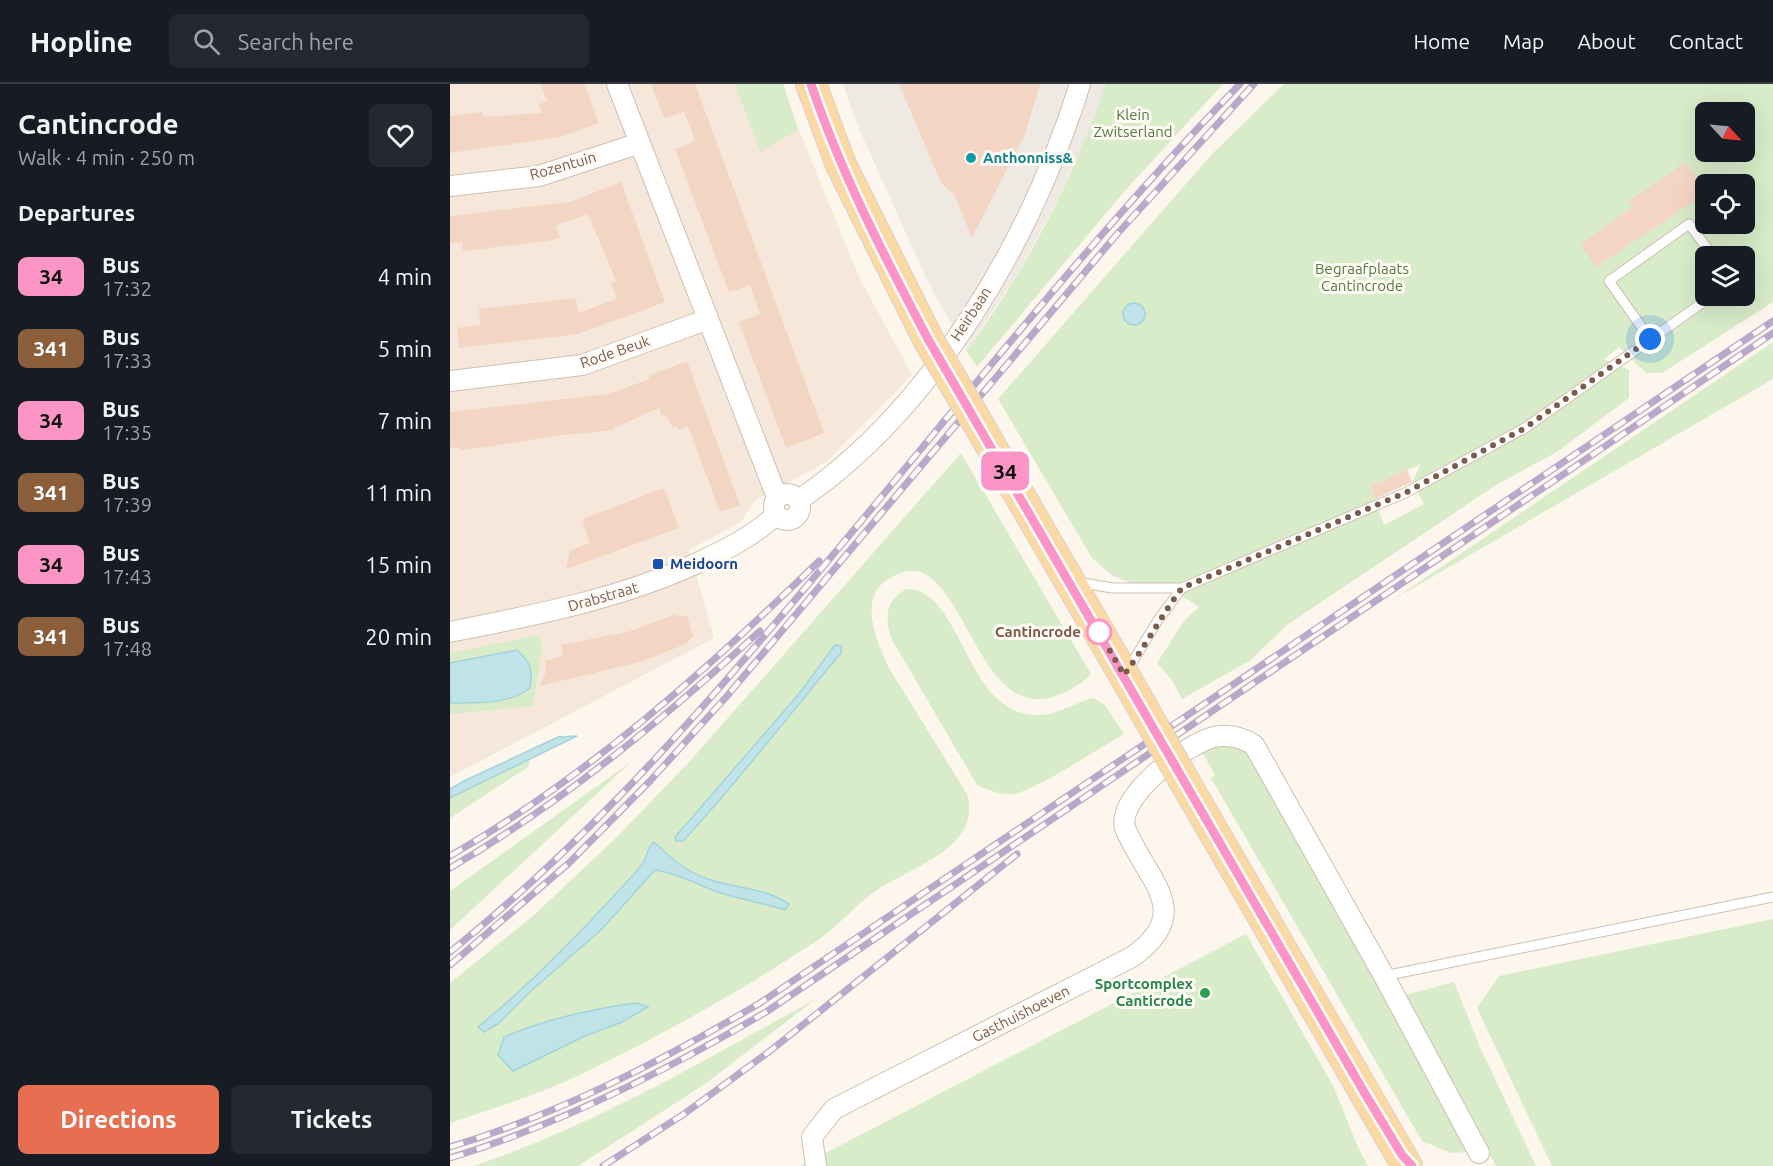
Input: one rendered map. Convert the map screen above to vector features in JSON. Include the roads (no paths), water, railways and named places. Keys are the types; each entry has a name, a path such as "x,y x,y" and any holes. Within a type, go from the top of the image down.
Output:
{"main road":[{"path":"811,84 841,165 928,339 1407,1162"}],"street":[{"path":"617,84 776,506"},
{"name":"Heirbaan","path":"776,506 784,493 792,494 799,500 832,477 880,431 934,367 985,294 1037,195 1080,84"},
{"name":"Rozentuin","path":"450,186 539,176 640,143"},
{"name":"Rode Beuk","path":"450,381 582,365 706,320"},
{"name":"Drabstraat","path":"450,632 580,606 653,582 744,540 776,506"},
{"name":"Gasthuishoeven","path":"816,1166 812,1137 834,1108 1132,957 1158,935 1164,923 1164,907 1123,820 1130,800 1148,779 1202,741 1216,736 1236,736 1254,745 1384,976"},
{"path":"1384,976 1479,1153"}],"lane":[{"path":"1650,339 1609,281 1689,224 1706,246"},
{"path":"1068,581 1112,588 1182,588 1405,493 1525,428 1698,306"},
{"path":"1129,684 1139,654 1158,620 1182,588"},
{"path":"1384,976 1773,897"}],"water":[{"path":"1134,303 1142,306 1145,314 1142,322 1134,325 1126,322 1123,314 1126,306"},
{"path":"835,645 841,646 841,653 704,818 683,841 676,841 675,837 798,695"},
{"path":"517,650 530,667 530,688 512,698 502,700 482,703 450,703 450,663"},
{"path":"577,736 450,798 450,789 464,781 558,737"},
{"path":"654,842 679,864 700,876 770,895 789,904 785,910 729,895 655,870 601,930 531,991 498,1024 484,1032 478,1027 535,977 589,923 640,868"},
{"path":"636,1003 648,1007 622,1022 585,1036 513,1071 498,1055 504,1037 569,1016"}],"railway":[{"path":"450,952 497,913 585,831 710,699 1066,276 1240,84"},
{"path":"450,965 569,863 650,781 727,696 1118,233 1254,84"},
{"path":"450,1147 531,1119 609,1084 686,1045 760,1003 1773,321"},
{"path":"450,1158 532,1129 612,1094 690,1055 766,1012 1773,333"},
{"path":"450,856 550,792 644,720 689,682 819,561"},
{"path":"450,868 533,815 611,758 760,631"},
{"path":"603,1166 684,1114 770,1051 1017,854"}],"place":[{"name":"Anthonniss&","path":"971,158"},
{"name":"Meidoorn","path":"658,564"},
{"name":"Cantincrode","path":"1099,632"},
{"name":"Sportcomplex Canticrode","path":"1205,993"}],"park label":[{"name":"Klein Zwitserland","path":"1133,124"},
{"name":"Begraafplaats Cantincrode","path":"1362,278"}]}
